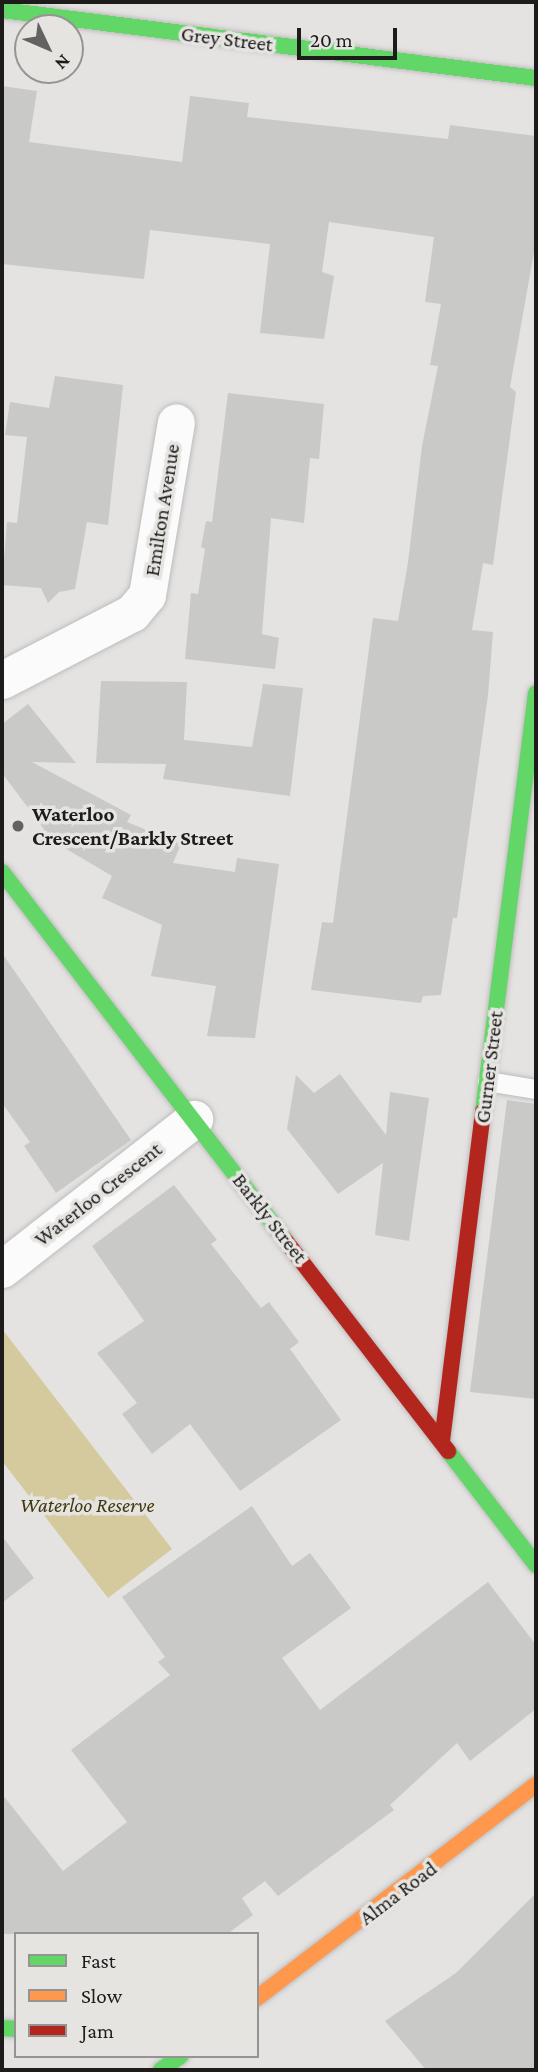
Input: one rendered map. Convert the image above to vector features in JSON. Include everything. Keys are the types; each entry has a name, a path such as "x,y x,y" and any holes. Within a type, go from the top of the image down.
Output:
{"street":[{"name":"Grey Street","path":"25,9 536,78"},
{"name":"Emilton Avenue","path":"2,680 131,613 147,596 176,422"},
{"name":"Gurner Street","path":"442,1441 536,693"},
{"name":"Barkly Street","path":"2,872 536,1565"},
{"name":"Waterloo Crescent","path":"2,1269 194,1119"},
{"name":"Alma Road","path":"259,1996 536,1785"},
{"path":"161,2070 177,2058"}],"lane":[{"path":"487,1081 536,1089"}],"green space":[{"name":"Waterloo Reserve","path":"2,1329 172,1549 108,1598 2,1461"}],"building":[{"path":"2,86 37,91 29,142 182,162 190,96 249,103 247,117 448,139 450,125 536,136 536,241 510,387 516,392 493,565 483,563 472,630 493,632 488,695 457,918 453,918 441,995 423,996 421,1003 311,990 322,922 333,923 373,618 398,621 408,562 422,446 438,366 430,365 441,304 425,302 434,237 329,222 322,272 334,276 324,339 260,333 270,244 150,230 144,279 2,264"},
{"path":"55,376 123,385 108,525 87,522 75,589 59,592 48,603 41,588 2,585 7,522 17,523 27,437 5,435 10,402 49,408"},
{"path":"228,393 324,404 319,459 310,458 304,523 271,518 262,634 279,638 275,669 185,659 191,593 198,594 205,549 201,547 206,521 212,522"},
{"path":"101,681 187,682 184,740 252,747 263,684 303,688 290,796 163,779 166,764 96,763"},
{"path":"28,704 76,763 32,762 131,815 127,822 181,844 173,863 235,872 237,858 279,864 255,1038 207,1036 216,986 151,976 162,925 102,898 112,876 41,834 44,829 2,773 2,724"},
{"path":"2,953 131,1140 56,1193 24,1146 30,1142 2,1103"},
{"path":"340,1074 386,1135 390,1092 429,1098 409,1241 375,1235 383,1163 338,1194 287,1129 296,1075 314,1093"},
{"path":"507,1100 536,1104 536,1399 470,1392"},
{"path":"174,1185 217,1240 211,1244 261,1308 269,1302 299,1342 290,1349 341,1420 240,1491 190,1424 152,1454 122,1414 137,1403 97,1353 144,1321 92,1246"},
{"path":"252,1506 292,1566 310,1553 351,1608 282,1658 320,1710 488,1582 536,1645 536,1709 470,1761 457,1743 390,1805 394,1810 278,1896 265,1881 242,1898 253,1915 230,1932 2,1934 2,1794 63,1871 127,1822 71,1750 170,1675 158,1662 165,1657 122,1597"},
{"path":"2,1536 34,1578 2,1603"},
{"path":"536,1893 536,2070 426,2070 385,2021 456,1973"}],"traffic: fast":[{"path":"2,10 536,78"},
{"path":"483,1112 536,693"},
{"path":"2,872 285,1240"},
{"path":"448,1451 536,1565"},
{"path":"2,2028 14,2029"},
{"path":"161,2070 177,2058"}],"traffic: slow":[{"path":"259,1996 536,1785"}],"traffic: jam":[{"path":"442,1441 483,1112"},
{"path":"285,1240 448,1451"}],"place":[{"name":"Waterloo Crescent/Barkly Street","path":"18,826"}]}
